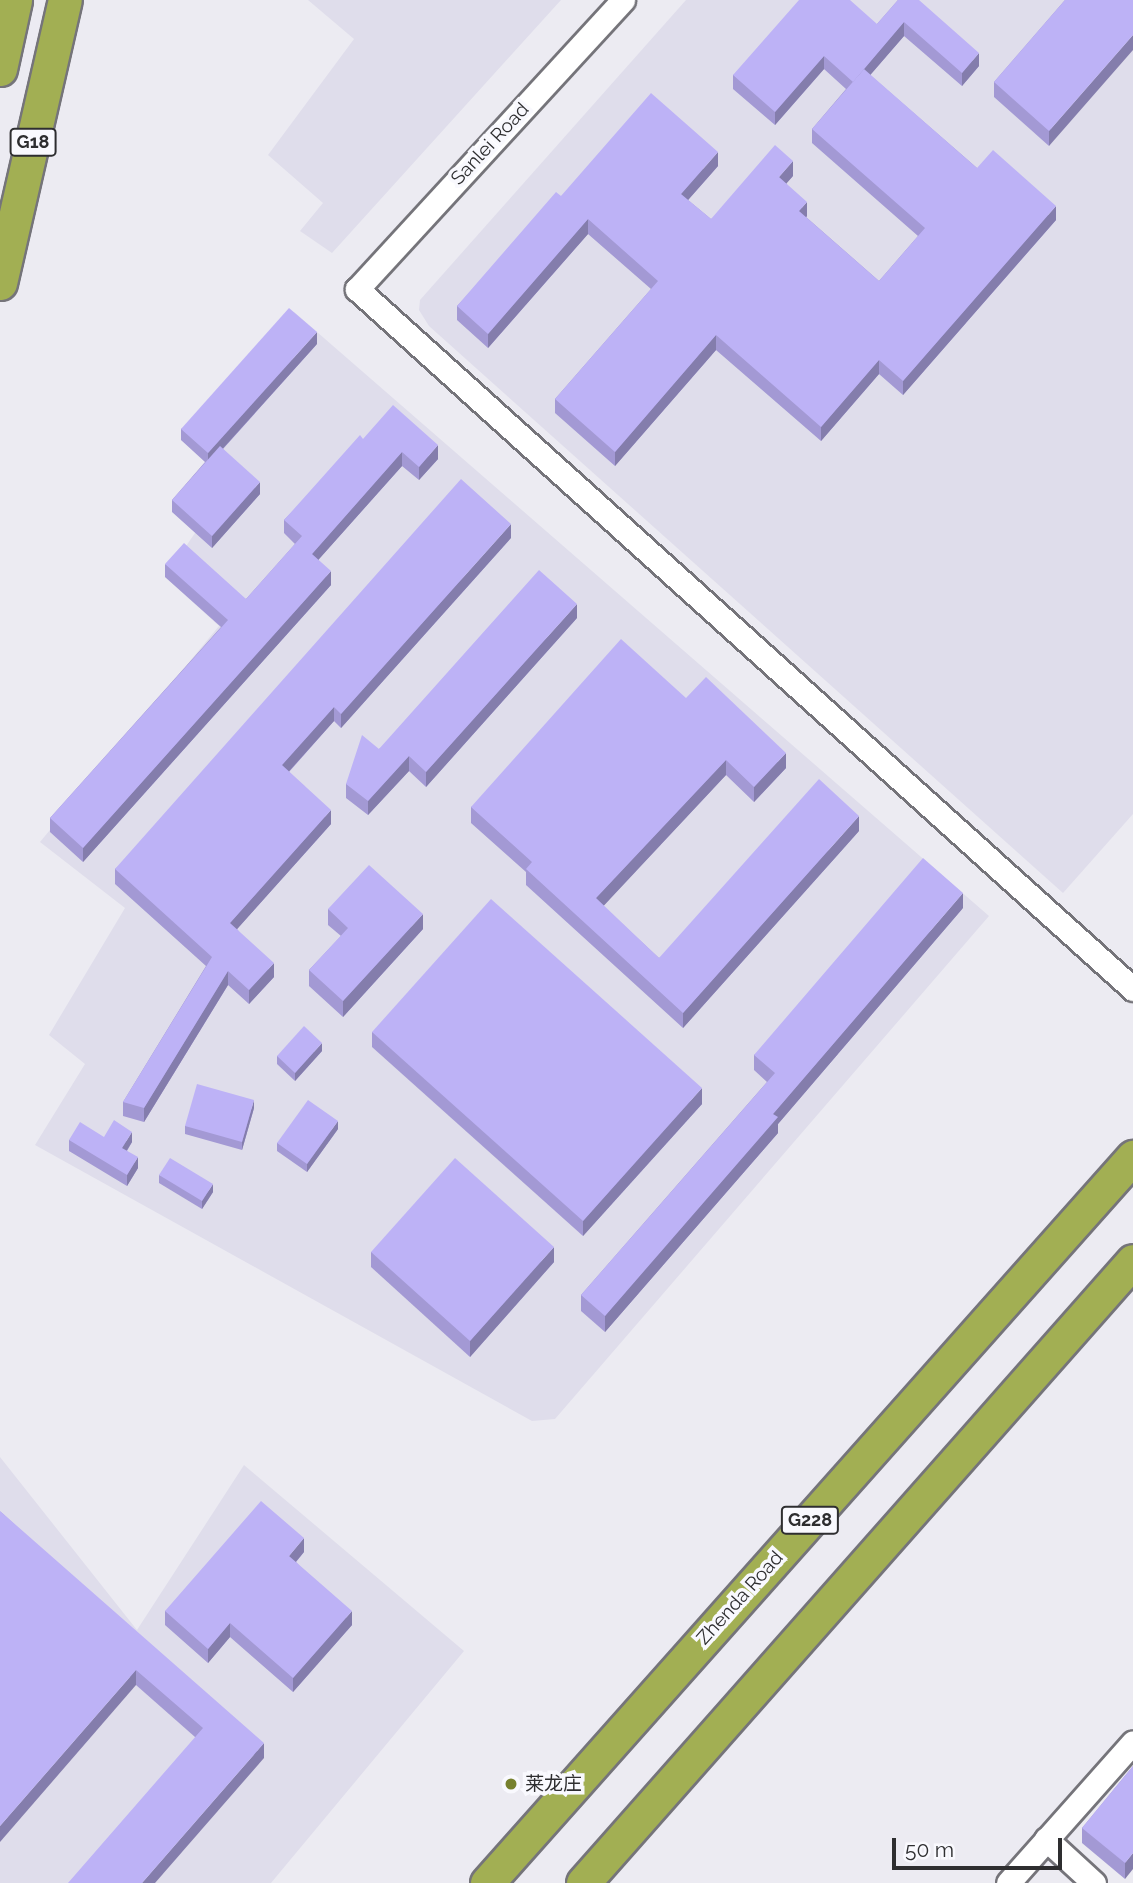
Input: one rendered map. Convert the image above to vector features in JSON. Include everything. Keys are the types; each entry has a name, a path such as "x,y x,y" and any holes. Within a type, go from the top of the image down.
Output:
{"highway":[{"path":"0,69 15,0"},
{"name":"G18","path":"0,283 65,0"},
{"name":"Zhenda Road","path":"487,1883 1133,1157"},
{"path":"583,1883 1133,1261"}],"street":[{"name":"Sanlei Road","path":"623,0 357,289 1133,989"},
{"path":"1008,1883 1133,1742"},
{"path":"1046,1839 1094,1883"}],"shaded area":[{"path":"308,0 561,0 332,253 300,231 323,203 268,155 354,39"},
{"path":"686,0 1133,0 1133,814 1063,893 429,326 419,310 420,300"},
{"path":"294,312 989,916 555,1419 532,1421 35,1145 85,1064 49,1035 125,908 40,842 219,626 165,577 195,533 216,468 181,440"},
{"path":"0,1457 137,1630 244,1465 464,1651 271,1883 0,1883"}],"building":[{"path":"799,0 850,0 877,24 898,0 919,0 979,53 962,73 904,22 853,82 824,56 775,112 733,75"},
{"path":"1065,0 1133,0 1133,35 1049,131 994,82"},
{"path":"864,69 977,168 993,150 1056,206 903,381 879,360 821,427 716,335 615,452 555,399 658,281 588,219 488,334 457,306 556,192 561,196 651,93 718,152 681,194 711,219 775,145 793,161 779,177 807,202 799,211 879,281 925,228 812,129"},
{"path":"289,308 317,332 208,453 181,429"},
{"path":"393,405 438,445 419,467 402,452 312,554 331,571 83,848 50,818 228,620 165,564 184,543 246,599 302,536 284,520 360,435 363,439"},
{"path":"220,446 260,482 212,536 172,500"},
{"path":"461,479 511,524 341,714 334,707 282,765 331,810 230,923 274,963 249,990 228,971 144,1108 123,1102 212,957 115,869"},
{"path":"539,570 577,604 426,772 409,756 368,801 346,784 362,735 379,749"},
{"path":"621,639 686,698 706,677 786,753 754,787 726,760 596,898 659,958 819,779 859,816 683,1013 526,869 532,862 471,807"},
{"path":"923,858 963,893 773,1114 778,1117 605,1316 581,1295 775,1073 754,1055"},
{"path":"369,865 423,914 343,1001 309,970 348,928 328,909"},
{"path":"491,899 702,1088 583,1221 372,1032"},
{"path":"304,1026 322,1043 295,1073 277,1056"},
{"path":"197,1084 254,1100 242,1142 185,1126"},
{"path":"308,1100 338,1121 307,1164 277,1143"},
{"path":"114,1120 132,1132 122,1148 138,1157 127,1175 69,1140 80,1122 104,1137"},
{"path":"170,1158 213,1184 202,1201 159,1175"},
{"path":"455,1158 554,1247 470,1341 371,1252"},
{"path":"261,1501 304,1538 289,1556 352,1611 293,1678 230,1623 208,1649 165,1611"},
{"path":"0,1511 264,1743 142,1883 68,1883 203,1728 136,1670 0,1826"},
{"path":"1133,1766 1133,1853 1125,1863 1082,1828"}],"place":[{"name":"莱龙庄","path":"511,1784"}]}
